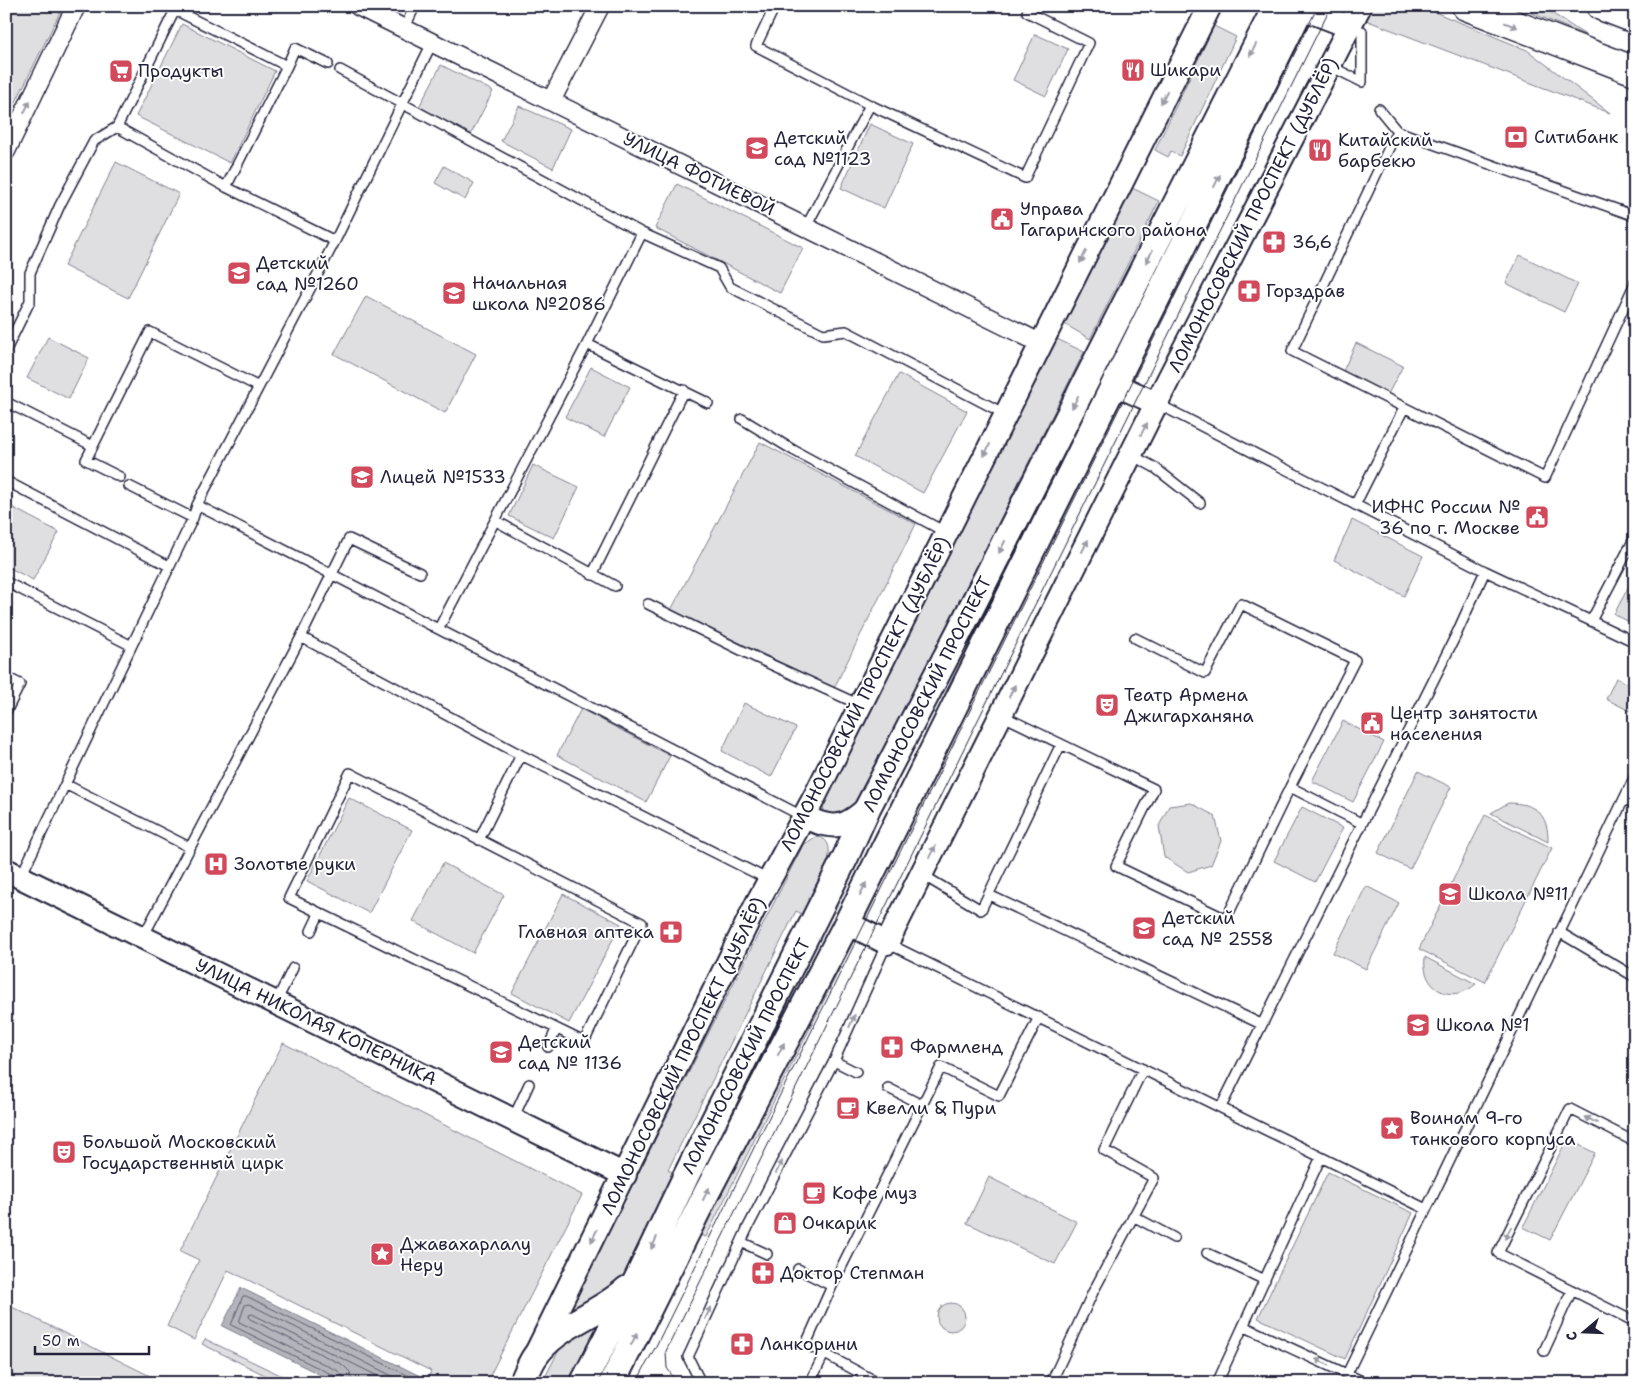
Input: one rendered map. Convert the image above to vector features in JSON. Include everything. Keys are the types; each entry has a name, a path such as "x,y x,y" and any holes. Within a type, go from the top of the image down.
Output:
{"main road":[{"name":"ЛОМОНОСОВСКИЙ ПРОСПЕКТ","path":"583,1383 636,1281 868,807 1276,6"},
{"path":"1466,6 1635,71"},
{"path":"1601,6 1635,19"},
{"name":"ЛОМОНОСОВСКИЙ ПРОСПЕКТ","path":"612,1383 706,1194 847,923 1300,7"},
{"path":"1046,459 1054,455 1062,455 1069,461 1071,471"},
{"path":"853,841 854,852 861,860 872,861 881,854"},
{"path":"534,1357 565,1330 602,1309 636,1281"},
{"name":"ЛОМОНОСОВСКИЙ ПРОСПЕКТ (ДУБЛЁР)","path":"522,1383 534,1357"}],"street":[{"path":"6,151 76,6"},
{"name":"УЛИЦА ФОТИЕВОЙ","path":"358,6 1040,343"},
{"path":"551,101 600,6"},
{"name":"ЛОМОНОСОВСКИЙ ПРОСПЕКТ (ДУБЛЁР)","path":"534,1357 770,880 804,817 947,533 1040,343 1210,6"},
{"path":"1339,6 1356,29"},
{"name":"ЛОМОНОСОВСКИЙ ПРОСПЕКТ (ДУБЛЁР)","path":"886,943 1131,455 1330,66 1356,29 1360,6"},
{"path":"1300,7 1356,29"},
{"path":"1114,384 1158,404"},
{"path":"804,817 824,826 841,826 852,822 868,807"},
{"name":"УЛИЦА НИКОЛАЯ КОПЕРНИКА","path":"14,873 625,1175"},
{"path":"847,923 886,943"}],"lane":[{"path":"404,29 415,6"},
{"path":"775,6 756,46 870,105 1025,178 1089,43 1027,12 1032,6"},
{"path":"6,350 30,301 30,273 60,205 94,141 117,127 176,8 287,66"},
{"path":"1330,66 1362,82 1356,29"},
{"path":"14,873 64,784 193,518 197,505 257,386 335,241 432,43"},
{"path":"226,187 295,48 328,64"},
{"path":"340,70 642,233 719,268 730,287 823,334 846,331 1005,414"},
{"path":"806,227 870,105"},
{"path":"1379,109 1397,131 1635,216"},
{"path":"117,127 226,187 335,241"},
{"path":"1397,131 1292,351 1545,478 1635,283"},
{"path":"439,628 496,522 642,233"},
{"path":"120,477 86,460 150,332 257,386"},
{"path":"587,344 708,403"},
{"path":"592,575 684,390"},
{"path":"6,402 93,446"},
{"path":"1158,404 1485,571 1635,642"},
{"path":"1355,506 1404,408"},
{"path":"742,420 947,533"},
{"path":"1131,455 1154,467 1200,503"},
{"path":"6,481 170,566"},
{"path":"129,486 193,518"},
{"path":"197,505 333,573 804,817"},
{"path":"496,522 615,586"},
{"path":"1591,620 1635,537"},
{"path":"143,937 301,637 349,539 420,574"},
{"path":"1221,1107 1456,635 1485,571"},
{"path":"6,582 130,645"},
{"path":"648,604 757,658 860,705"},
{"path":"1001,714 1154,789 1116,866 1226,919 1290,787 1355,660 1241,604 1206,673 1135,638"},
{"path":"301,637 521,755 770,880"},
{"path":"6,677 20,684 6,712"},
{"path":"921,874 981,910 990,895 1062,744"},
{"path":"479,840 521,755"},
{"path":"350,774 479,840 642,923 584,1042 318,914 289,898 350,774"},
{"path":"1347,1374 1635,776"},
{"path":"64,784 189,848"},
{"path":"1290,787 1361,823"},
{"path":"1624,799 1635,804"},
{"path":"990,895 1261,1024"},
{"path":"311,931 318,914"},
{"path":"1559,932 1635,977"},
{"path":"701,1383 688,1357 741,1242 834,1062 886,943 1426,1209"},
{"path":"276,1002 292,968"},
{"path":"879,1383 806,1344 832,1286 941,1067 999,1096 1039,1017"},
{"path":"548,1047 556,1030"},
{"path":"834,1062 856,1072"},
{"path":"1051,1383 1093,1292 1154,1178 1104,1150 1143,1069"},
{"path":"513,1119 530,1084"},
{"path":"888,1088 922,1105"},
{"path":"1635,1142 1570,1109 1498,1253 1635,1322"},
{"path":"1217,1383 1322,1157"},
{"path":"1134,1216 1174,1238"},
{"path":"741,1242 767,1254"},
{"path":"1207,1253 1265,1280"},
{"path":"798,1269 832,1286"},
{"path":"1544,1351 1572,1290"},
{"path":"1243,1326 1366,1383"},
{"path":"810,1383 824,1354"}],"shaded area":[{"path":"6,6 63,6 6,122"},
{"path":"1366,6 1420,6 1527,50 1610,113 1368,21 1365,18"},
{"path":"1515,6 1541,6 1587,36"},
{"path":"182,24 275,71 230,163 136,116"},
{"path":"1214,26 1236,37 1180,156 1171,151 1168,157 1155,150"},
{"path":"1035,34 1068,49 1046,96 1013,80"},
{"path":"441,65 493,91 471,134 419,107"},
{"path":"519,106 571,129 553,168 501,141"},
{"path":"870,124 913,144 884,208 841,188"},
{"path":"116,162 179,194 128,298 64,266"},
{"path":"444,166 474,183 465,200 435,183"},
{"path":"677,184 803,248 780,293 655,228"},
{"path":"1128,186 1159,201 1090,339 1061,322"},
{"path":"1520,255 1578,284 1564,312 1506,283"},
{"path":"366,296 476,354 445,413 334,354"},
{"path":"48,337 89,358 69,399 27,378"},
{"path":"1053,337 1084,352 853,813 826,815 822,805"},
{"path":"1356,343 1403,366 1388,394 1343,371"},
{"path":"591,367 630,387 604,437 565,417"},
{"path":"899,374 967,411 923,493 855,456"},
{"path":"760,442 916,524 834,688 671,610"},
{"path":"533,465 579,487 554,538 509,516"},
{"path":"6,504 59,532 33,580 6,566"},
{"path":"1352,520 1423,556 1404,596 1334,560"},
{"path":"1635,575 1635,625 1614,614"},
{"path":"1616,678 1635,687 1635,700 1630,711 1606,699"},
{"path":"744,703 796,728 771,777 722,751"},
{"path":"581,709 670,756 646,802 557,755"},
{"path":"1343,721 1384,742 1353,802 1312,781"},
{"path":"1418,771 1451,787 1410,869 1378,853"},
{"path":"349,798 412,830 369,913 307,881"},
{"path":"1191,803 1215,816 1221,841 1211,865 1188,872 1164,857 1159,826 1169,806"},
{"path":"1508,803 1526,805 1538,812 1546,824 1548,842 1491,813"},
{"path":"1302,807 1343,828 1315,882 1274,861"},
{"path":"1485,815 1552,848 1485,982 1419,949"},
{"path":"817,836 826,841 829,849 828,859 819,884 802,914 796,911 668,1170 674,1173 618,1287 572,1310 574,1301 803,845"},
{"path":"443,863 504,895 473,953 413,921"},
{"path":"1366,886 1399,903 1366,969 1333,953"},
{"path":"563,894 621,924 569,1023 512,993"},
{"path":"851,929 858,932 706,1237 699,1235"},
{"path":"1425,957 1476,984 1467,990 1457,993 1440,991 1433,986 1428,978 1425,968"},
{"path":"283,1043 582,1195 486,1383 426,1383 431,1371 228,1270 194,1340 167,1326 199,1260 180,1251"},
{"path":"1567,1139 1595,1153 1550,1240 1523,1227"},
{"path":"1328,1172 1413,1213 1345,1359 1258,1318"},
{"path":"989,1177 1077,1222 1055,1264 967,1223"},
{"path":"951,1303 961,1307 965,1317 961,1327 951,1331 941,1327 937,1317 941,1307"},
{"path":"6,1304 164,1383 6,1383"},
{"path":"596,1323 598,1330 571,1383 542,1383 562,1344"},
{"path":"205,1339 297,1383 281,1383 202,1344"}],"water":[{"path":"241,1288 420,1376 417,1383 337,1383 222,1326"}],"tram line":[{"path":"636,1383 656,1346 1318,6"},
{"path":"677,1383 667,1368 666,1351 1331,6"}],"place":[{"name":"Шикари","path":"1133,70"},
{"name":"Продукты","path":"121,71"},
{"name":"Ситибанк","path":"1516,137"},
{"name":"Детский сад №1123","path":"757,148"},
{"name":"Китайский барбекю","path":"1320,150"},
{"name":"Управа Гагаринского района","path":"1002,219"},
{"name":"36,6","path":"1274,242"},
{"name":"Детский сад №1260","path":"239,273"},
{"name":"Горздрав","path":"1249,291"},
{"name":"Начальная школа №2086","path":"454,293"},
{"name":"Лицей №1533","path":"362,477"},
{"name":"ИФНС России № 36 по г. Москве","path":"1537,517"},
{"name":"Театр Армена Джигарханяна","path":"1107,705"},
{"name":"Центр занятости населения","path":"1372,723"},
{"name":"Золотые руки","path":"216,864"},
{"name":"Школа №11","path":"1450,894"},
{"name":"Детский сад № 2558","path":"1144,928"},
{"name":"Главная аптека","path":"671,932"},
{"name":"Школа №1","path":"1418,1025"},
{"name":"Фармленд","path":"892,1047"},
{"name":"Детский сад № 1136","path":"501,1052"},
{"name":"Квелли & Пури","path":"848,1108"},
{"name":"Воинам 9-го танкового корпуса","path":"1392,1128"},
{"name":"Большой Московский Государственный цирк","path":"64,1152"},
{"name":"Кофе муз","path":"814,1193"},
{"name":"Очкарик","path":"785,1223"},
{"name":"Джавахарлалу Неру","path":"382,1254"},
{"name":"Доктор Степман","path":"763,1273"},
{"name":"Ланкорини","path":"742,1344"}]}
